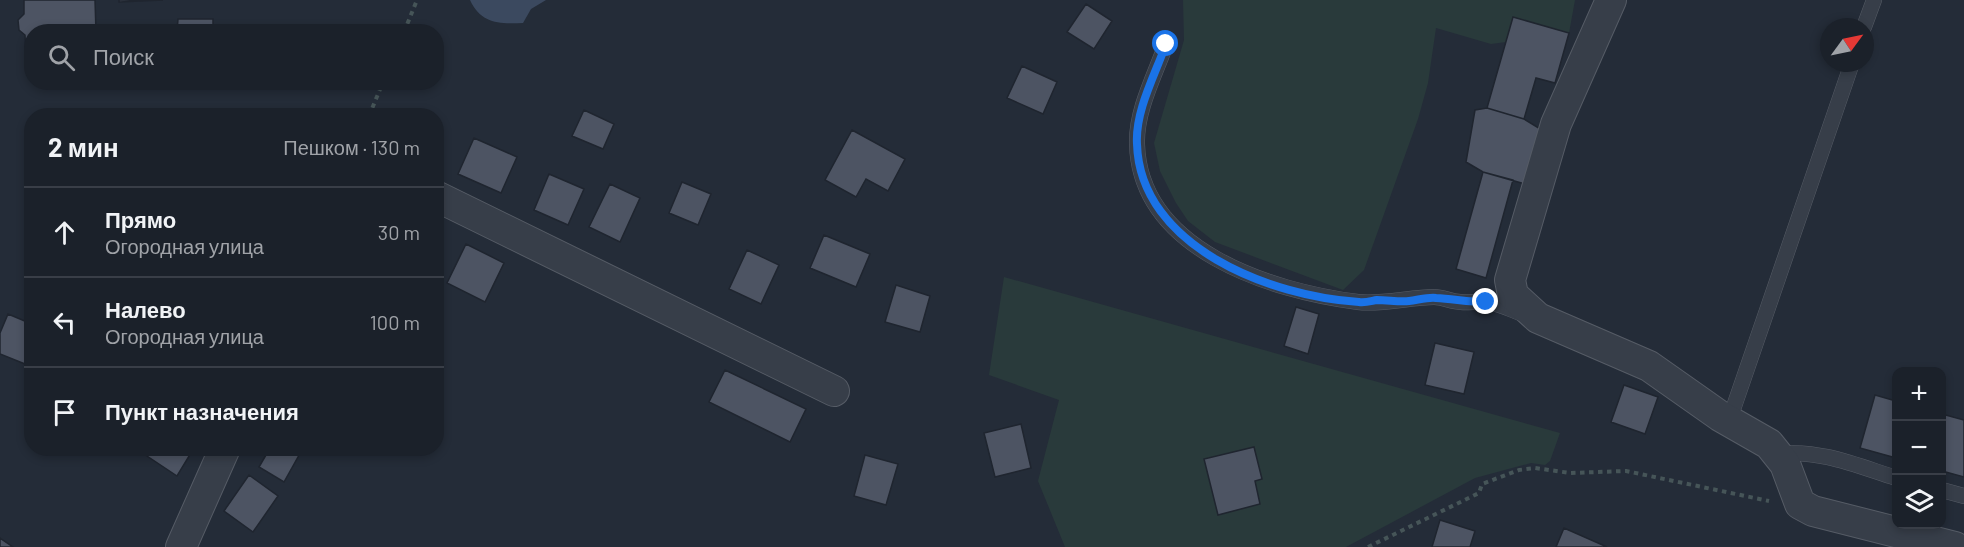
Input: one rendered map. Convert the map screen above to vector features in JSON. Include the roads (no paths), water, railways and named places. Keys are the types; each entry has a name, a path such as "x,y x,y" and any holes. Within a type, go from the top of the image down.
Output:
{"street":[{"path":"1611,0 1556,124 1510,280 1513,295 1538,318 1649,366 1729,421 1769,444 1779,454 1800,504 1814,511 1955,547"},
{"path":"444,200 834,391"},
{"path":"181,547 221,456"}],"lane":[{"path":"1867,18 1874,0"},
{"path":"1166,44 1140,117 1136,142 1138,160 1145,182 1168,222 1201,252 1287,289 1315,295 1360,303 1435,297 1461,302 1486,302 1554,325"},
{"path":"1729,421 1849,72"},
{"path":"1779,454 1798,452 1822,456 1892,476"},
{"path":"1946,491 1964,496"}],"water":[{"path":"470,0 546,0 531,9 523,23 515,23 492,21 486,18 474,8"}]}
